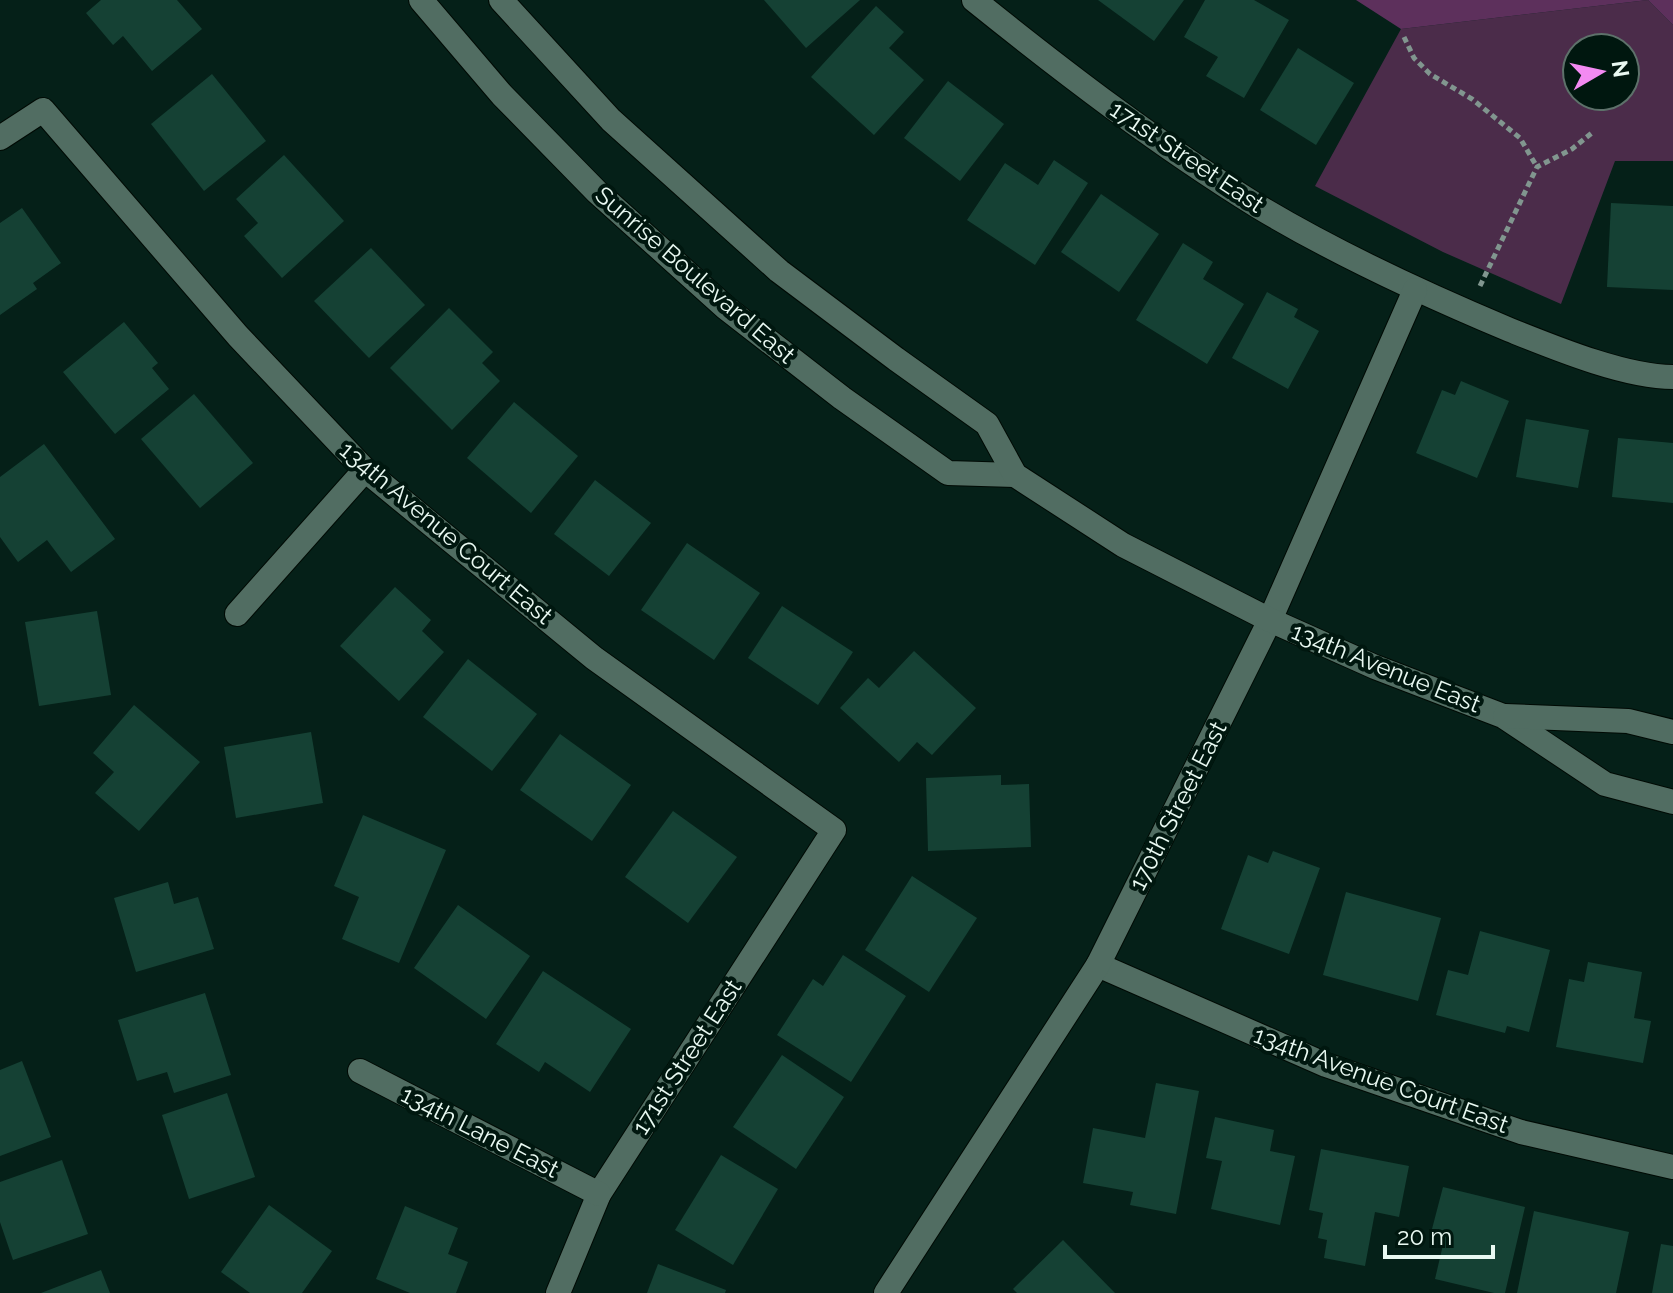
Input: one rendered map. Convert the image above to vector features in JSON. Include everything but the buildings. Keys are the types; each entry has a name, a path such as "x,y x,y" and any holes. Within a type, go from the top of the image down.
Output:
{"street":[{"name":"Sunrise Boulevard East","path":"421,0 502,95 597,192 726,308 842,398 948,473 1015,475"},
{"path":"501,0 611,120 779,271 987,424 1015,475 1123,545 1270,620"},
{"name":"171st Street East","path":"974,0 1077,83 1261,208 1415,290 1467,312 1541,342 1622,369 1673,377"},
{"name":"134th Avenue Court East","path":"0,138 43,110 238,336 365,470 594,658 834,830"},
{"name":"170th Street East","path":"886,1293 1098,965 1270,620 1415,290"},
{"path":"237,614 365,470"},
{"name":"134th Avenue East","path":"1270,620 1375,667 1503,716 1605,784 1673,802"},
{"name":"134th Avenue East","path":"1503,716 1628,721 1673,732"},
{"name":"171st Street East","path":"558,1293 599,1194 834,830"},
{"name":"134th Avenue Court East","path":"1098,965 1326,1065 1521,1132 1673,1167"},
{"name":"134th Lane East","path":"360,1071 599,1194"}],"path":[{"path":"1404,37 1414,58 1430,74 1472,99 1520,138 1537,167"},
{"path":"1467,312 1537,167 1572,149 1593,132"}],"shaded area":[{"path":"1356,0 1648,0 1401,29"},
{"path":"1648,0 1673,25 1673,161 1615,161 1561,304 1443,252 1315,186 1401,29"},
{"path":"1648,0 1673,0 1673,25"}]}
